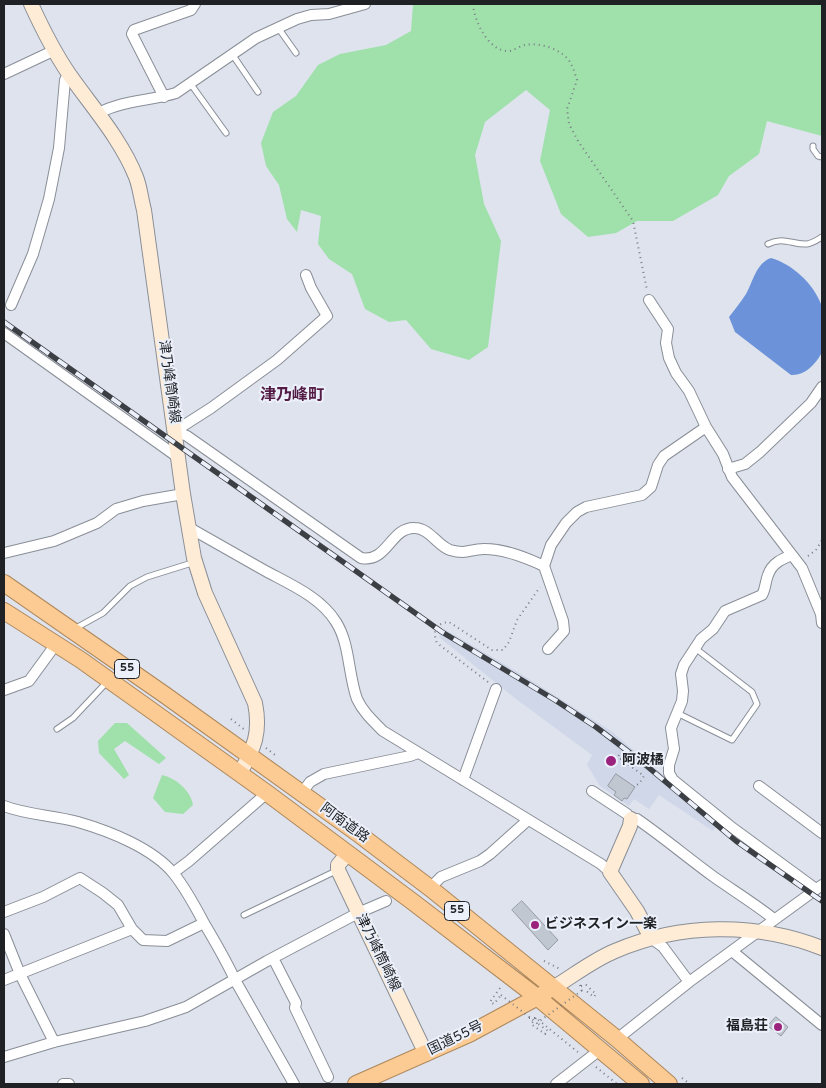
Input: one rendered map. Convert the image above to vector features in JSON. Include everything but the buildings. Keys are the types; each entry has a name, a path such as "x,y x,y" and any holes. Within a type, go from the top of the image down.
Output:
{"highway":[{"name":"阿南道路","path":"4,583 250,756 430,888 617,1039 669,1084"},
{"name":"阿南道路","path":"4,611 108,680 348,853 537,997 641,1084"},
{"name":"国道55号","path":"356,1084 426,1054 553,988"}],"main road":[{"name":"津乃峰筒崎線","path":"31,4 55,50 123,150 136,177 144,210 183,494 195,562 205,592 255,703 258,717 258,730 250,756 240,774"},
{"path":"631,819 630,826 610,872 637,911 651,938"},
{"path":"338,870 338,865 348,853"},
{"name":"津乃峰筒崎線","path":"338,870 426,1054"},
{"path":"553,988 595,961 615,951 651,938 696,930 758,930 803,940 822,948"}],"street":[{"path":"164,97 132,34 134,30 191,10 194,4"},
{"path":"99,113 111,106 164,97 176,93 256,38 297,19 312,15 329,14 365,4"},
{"path":"4,74 55,50"},
{"path":"11,305 33,254 49,199 59,148 65,80 69,73"},
{"path":"175,431 211,408 277,360 328,316 311,288 306,275"},
{"path":"648,300 668,329 666,343 668,358 723,454 732,477 802,568 816,599 822,623"},
{"path":"4,333 179,458"},
{"path":"728,469 745,464 760,452 811,403 822,387"},
{"path":"548,649 564,632 563,621 545,571 551,544 566,523 577,512 586,507 642,495 651,487 658,465 664,456 706,427"},
{"path":"175,431 187,436 361,558 370,560 380,554 402,532 414,528 423,531 446,548 462,553 484,549 521,555 545,571"},
{"path":"4,553 54,541 97,523 116,510 143,501 183,494"},
{"path":"188,527 298,589 323,606 336,622 345,646 351,678 358,700 367,715 383,731 601,864 610,872"},
{"path":"617,1039 758,930 819,887 730,826 672,780 668,773 674,749 671,728 682,701 681,674 684,665 705,634 713,629 725,611 762,595 772,566 778,561 795,559"},
{"path":"4,690 29,681 56,644"},
{"path":"463,780 496,689"},
{"path":"301,794 310,782 324,774 418,753"},
{"path":"759,786 822,833"},
{"path":"592,792 627,814 631,819 637,819 643,823 714,877 753,902 774,919"},
{"path":"174,873 267,793"},
{"path":"4,806 18,812 45,814 104,830 143,849 174,873 228,962 235,980 294,1084"},
{"path":"430,888 441,877 480,861 528,820"},
{"path":"4,912 43,897 80,878 118,906 132,929 143,940 167,941 204,923"},
{"path":"4,1056 54,1042 145,1021 186,1007 273,958 358,913 386,901"},
{"path":"4,980 132,929"},
{"path":"4,934 20,974 54,1042"},
{"path":"651,938 663,947 689,982"},
{"path":"732,951 822,1025"},
{"path":"273,958 296,1003 294,1008 328,1078"},
{"path":"556,1084 601,1049"},
{"path":"63,1084 69,1084"}],"lane":[{"path":"278,29 296,53"},
{"path":"232,54 258,92"},
{"path":"190,83 226,132"},
{"path":"814,146 813,149 818,156 822,156"},
{"path":"768,244 775,240 784,240 805,244 822,237"},
{"path":"72,631 103,613 130,586 147,577 195,562"},
{"path":"677,713 732,740 757,704 752,692 695,648"},
{"path":"57,730 73,718 108,680"},
{"path":"244,915 338,870"}],"path":[{"path":"473,4 473,14 481,32 496,48 510,51 526,45 548,46 569,60 577,80 567,109 570,124 578,141 634,222 648,300"},
{"path":"795,559 816,550 822,540"},
{"path":"496,689 473,669 436,643 434,635 436,627 441,623 449,622 492,650 502,650 509,642 517,620 545,571"},
{"path":"619,756 644,776 639,784 633,786"},
{"path":"537,1023 584,989 594,998 596,994 586,985 581,986"},
{"path":"500,988 490,1002 494,1004 501,995 537,1023 548,1030 546,1034 531,1024 536,1018"},
{"path":"504,1015 515,1019 536,1018 617,1084"}],"shaded area":[{"path":"444,629 521,674 611,731 719,822 713,831 659,795 649,809 634,799 629,806 600,786 587,765 592,755 516,699 439,637"}],"green space":[{"path":"413,4 822,4 822,136 767,121 759,154 729,176 718,195 673,221 637,221 616,233 588,237 561,214 540,161 550,110 526,90 485,122 475,155 484,204 501,241 488,347 469,360 431,349 406,320 389,322 365,309 352,274 329,259 318,244 321,216 301,210 297,232 287,219 279,185 266,166 261,143 273,112 296,96 318,65 340,54 386,45 411,31"},
{"path":"115,723 127,723 166,758 159,764 125,741 114,749 129,775 124,779 99,753 98,741"},
{"path":"162,775 182,786 192,800 193,805 183,814 165,812 153,798"}],"water":[{"path":"771,258 787,265 801,275 813,289 821,304 823,345 821,354 809,369 796,375 791,375 735,332 729,317 746,294 758,268"}],"railway":[{"path":"4,322 442,632 596,727 642,762 736,841 822,901"}],"place":[{"name":"阿波橘","path":"611,761"},
{"name":"ビジネスイン一楽","path":"535,925"},
{"name":"福島荘","path":"778,1027"}],"district":[{"name":"津乃峰町","path":"292,397"}]}
